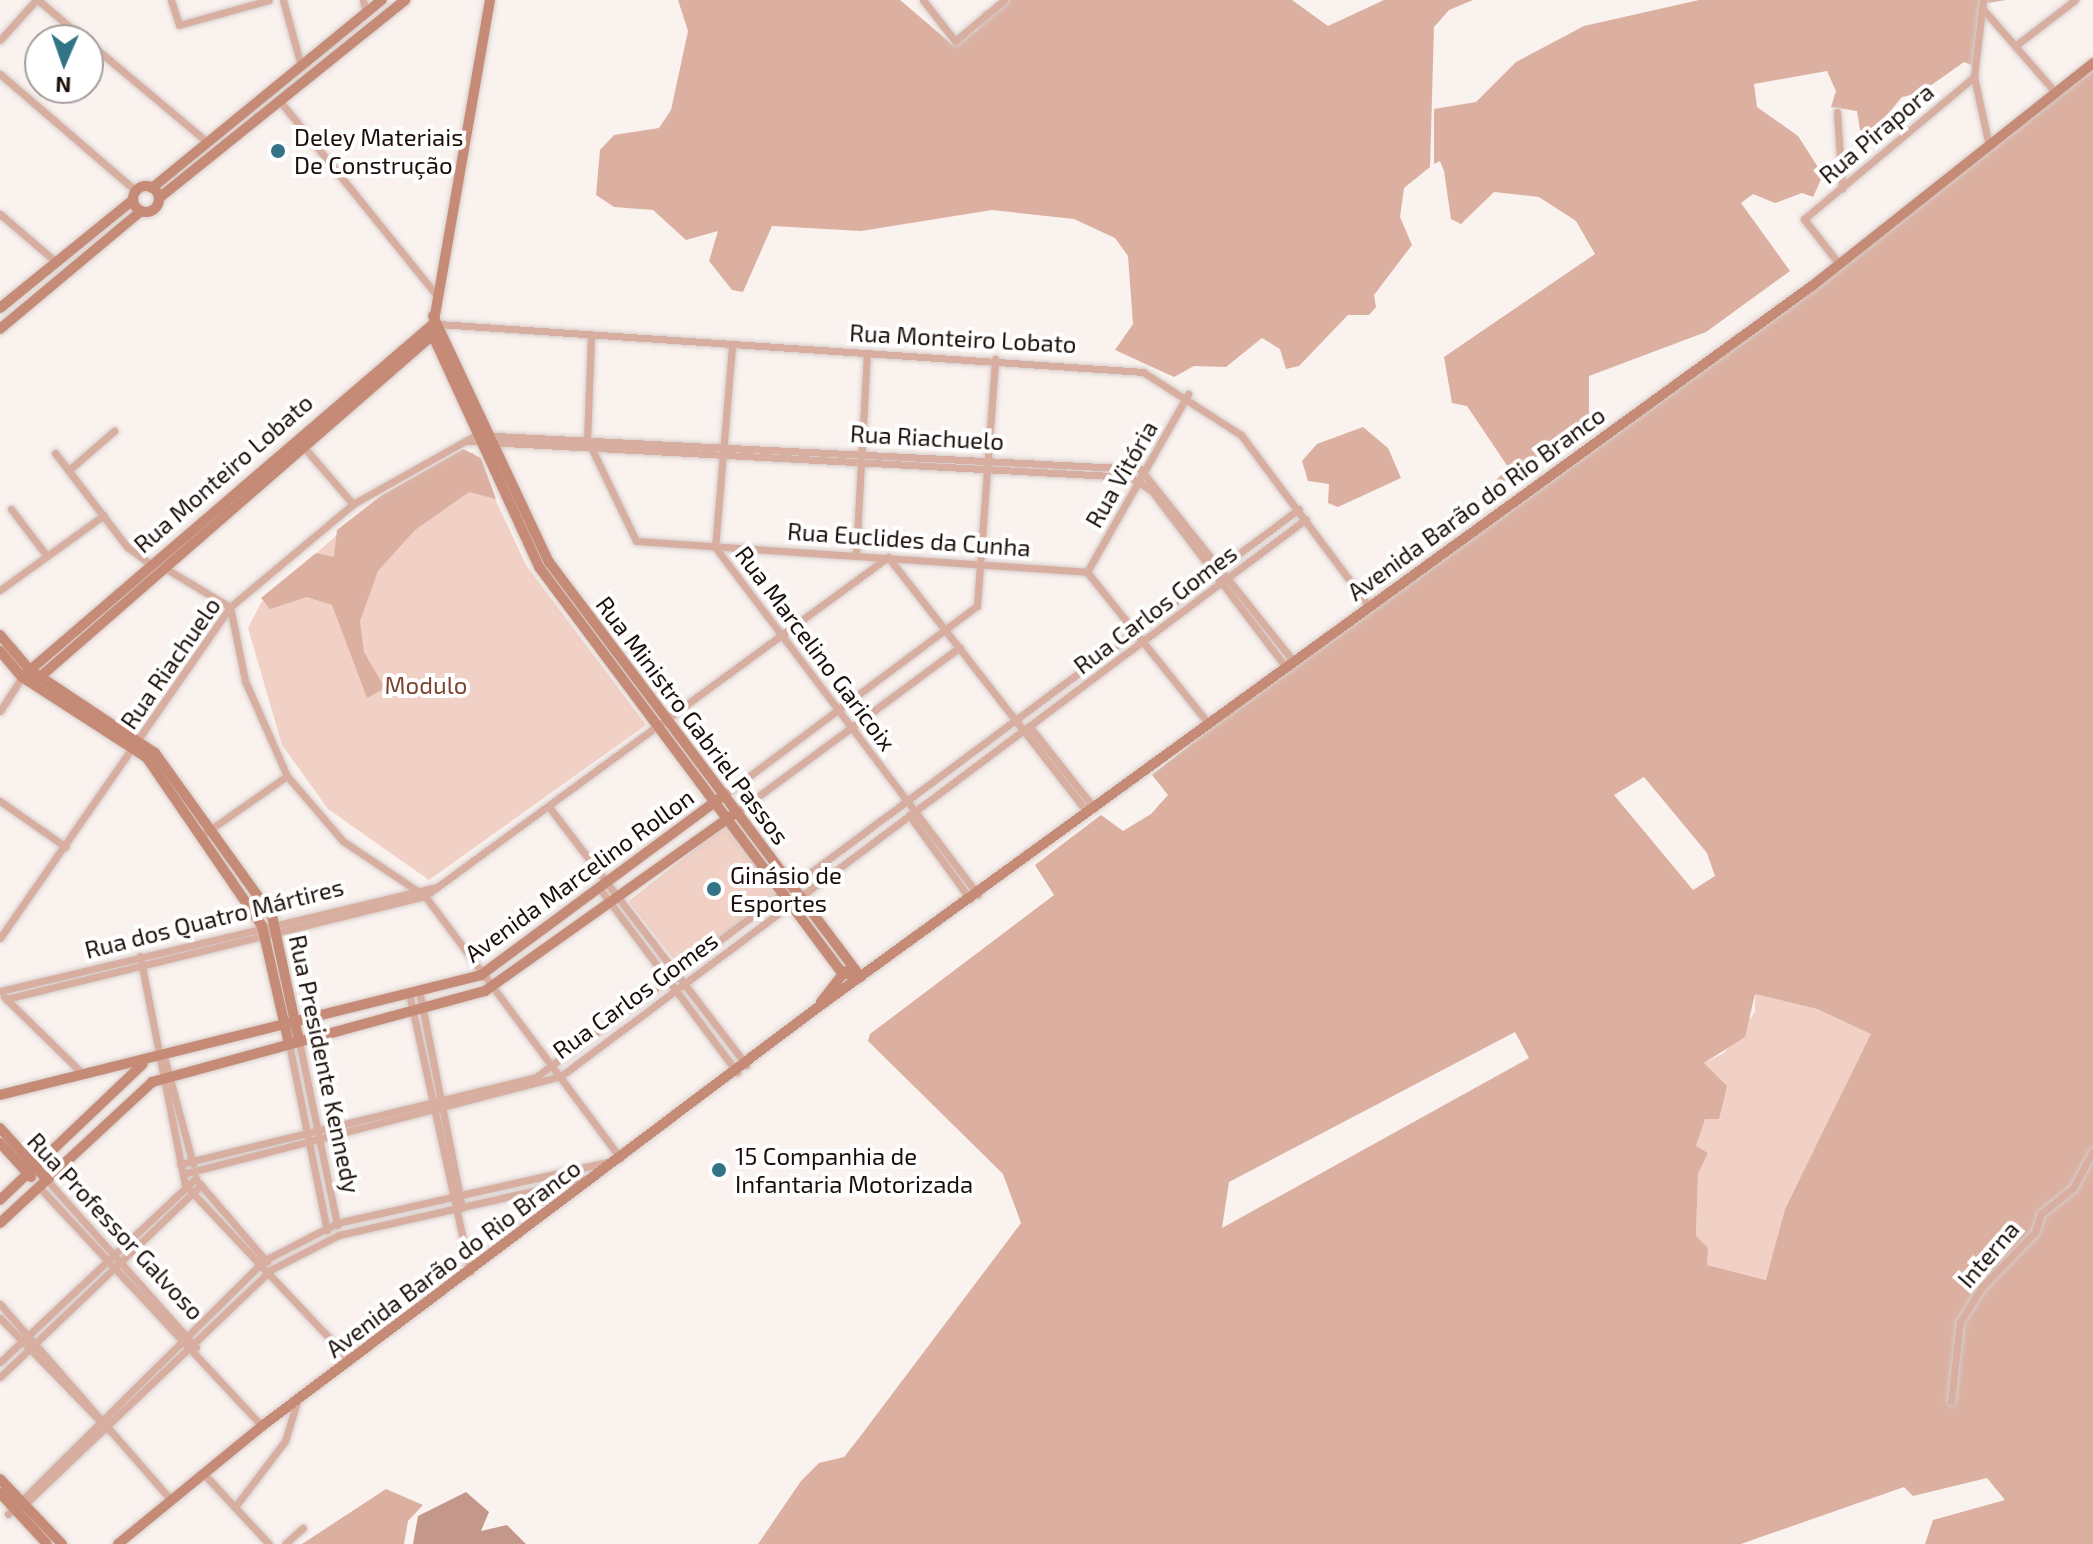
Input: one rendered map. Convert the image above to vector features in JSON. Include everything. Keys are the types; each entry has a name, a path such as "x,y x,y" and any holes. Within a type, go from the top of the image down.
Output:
{"street":[{"path":"0,40 37,0 66,24"},
{"path":"171,0 179,25 269,0"},
{"path":"283,0 301,66"},
{"path":"363,0 366,13"},
{"path":"0,308 135,196 152,188 382,0"},
{"path":"0,329 141,211 154,210 159,198 405,0"},
{"path":"437,327 438,297 490,0"},
{"path":"923,0 955,41 1004,0"},
{"path":"2015,46 2075,0"},
{"path":"1983,4 2056,93"},
{"path":"1983,4 1974,77 1989,146"},
{"path":"320,50 328,61"},
{"path":"104,55 207,142"},
{"name":"Avenida Barão do Rio Branco","path":"118,1544 262,1426 817,1008 861,977 878,969 1368,605 1839,264 2093,63"},
{"path":"0,74 135,196 141,211"},
{"name":"Rua Pirapora","path":"1839,264 1804,219 1974,77"},
{"path":"279,100 438,297"},
{"path":"1837,112 1842,189"},
{"path":"152,188 159,198"},
{"path":"0,214 56,262"},
{"path":"74,248 83,259"},
{"name":"Rua Monteiro Lobato","path":"31,676 163,567 298,440 437,327 1124,368 1188,394 1241,435 1368,605"},
{"name":"Rua Ministro Gabriel Passos","path":"437,327 479,439 539,567 795,887 847,970"},
{"path":"591,337 587,439 592,450"},
{"name":"Rua Marcelino Garicoix","path":"732,346 715,547 837,708 974,898"},
{"path":"856,555 867,353"},
{"name":"Avenida Marcelino Rollon","path":"0,1095 82,1073 164,1059 415,996 484,973 605,886 837,708 977,606 991,461 995,359"},
{"name":"Rua Vitória","path":"1087,572 1147,472 1188,394"},
{"path":"69,470 114,431"},
{"name":"Rua Riachuelo","path":"479,439 592,450 990,470 1141,481"},
{"name":"Rua Riachuelo","path":"0,938 230,607 353,504 479,439 587,439 1147,472"},
{"path":"298,440 353,504"},
{"name":"Rua Euclides da Cunha","path":"592,450 636,541 1087,572"},
{"path":"55,453 104,515 150,564"},
{"path":"1147,472 1231,577 1289,664"},
{"path":"1141,481 1289,664"},
{"name":"Rua Monteiro Lobato","path":"31,676 150,564 249,484"},
{"path":"11,509 46,555"},
{"name":"Rua Carlos Gomes","path":"180,1164 443,1100 554,1066 1217,574 1299,509"},
{"path":"0,590 104,515"},
{"name":"Rua Carlos Gomes","path":"183,1174 197,1178 311,1143 433,1113 561,1076 1306,519"},
{"path":"888,557 1090,810"},
{"name":"Rua dos Quatro Mártires","path":"2,994 262,926 277,929 333,920 438,886 888,557"},
{"path":"0,1521 100,1418 262,1262 337,1223 619,1159 554,1066 422,893 343,841 287,776 245,681 230,607 163,567"},
{"path":"1087,572 1208,723"},
{"name":"Rua Presidente Kennedy","path":"0,635 31,676"},
{"name":"Avenida Marcelino Rollon","path":"119,1113 152,1082 168,1075 418,1014 493,987 557,944 960,647"},
{"name":"Rua Presidente Kennedy","path":"0,651 31,676 139,742 277,929 290,1025"},
{"path":"0,711 31,676"},
{"name":"Rua Ministro Gabriel Passos","path":"662,723 714,803 784,895 847,970 861,977"},
{"path":"204,833 287,776"},
{"path":"0,801 66,847"},
{"path":"549,807 741,1068"},
{"name":"Rua Presidente Kennedy","path":"204,833 266,937 311,1095 339,1235"},
{"name":"Rua dos Quatro Mártires","path":"2,994 143,967 266,937 277,929 330,910 422,893"},
{"path":"330,910 333,920"},
{"path":"545,929 557,944"},
{"path":"140,956 160,1047 184,1121 197,1178 271,1273 350,1360"},
{"path":"847,970 878,969"},
{"name":"Avenida Barão do Rio Branco","path":"817,1008 847,970"},
{"path":"2,994 82,1073"},
{"path":"415,996 433,1113 456,1195"},
{"path":"418,1014 446,1109 459,1218 470,1272"},
{"name":"Rua Presidente Kennedy","path":"294,1042 328,1238"},
{"path":"0,1200 145,1062"},
{"path":"168,1075 172,1123 185,1185 262,1262"},
{"path":"301,1096 311,1095"},
{"path":"0,1223 119,1113 105,1101"},
{"path":"172,1123 184,1121"},
{"name":"Rua Professor Galvoso","path":"0,1128 31,1171"},
{"name":"Rua Professor Galvoso","path":"0,1143 125,1261 191,1333 195,1348"},
{"name":"Interna","path":"1951,1401 1960,1322 1981,1288 2035,1232 2041,1214 2073,1188 2093,1151"},
{"path":"15,1506 195,1348 271,1273 328,1238 595,1177"},
{"path":"0,1377 125,1261 185,1185 197,1178"},
{"path":"0,1362 110,1260 191,1194 197,1178"},
{"name":"Rua Professor Galvoso","path":"43,1183 181,1341 195,1348 262,1426"},
{"path":"0,1304 26,1338 115,1433 170,1499"},
{"path":"0,1318 26,1338"},
{"path":"235,1507 285,1441 297,1402"},
{"path":"203,1473 269,1544"},
{"path":"0,1479 15,1506 47,1544"},
{"path":"0,1493 62,1544"},
{"path":"285,1544 303,1528"}],"green space":[{"name":"Modulo","path":"473,452 526,565 646,725 429,880 328,809 282,745 248,628 261,603 359,515"},
{"path":"726,825 780,894 682,970 628,901"},
{"path":"1755,994 1817,1009 1872,1034 1785,1209 1767,1280 1707,1265 1696,1236 1698,1174 1708,1153 1696,1147 1713,1074 1704,1063 1724,1053 1755,1012"}],"shaded area":[{"path":"678,0 900,0 953,45 977,30 983,12 1010,0 1292,0 1328,26 1384,0 1473,0 1449,10 1434,27 1430,167 1404,188 1400,217 1412,245 1374,295 1376,307 1369,315 1348,315 1299,366 1286,369 1280,349 1262,338 1226,367 1194,366 1174,377 1115,350 1133,324 1128,256 1115,238 1074,219 992,210 861,231 772,226 743,292 732,290 709,261 718,231 686,240 653,210 614,207 596,195 600,150 614,135 659,128 671,110 688,31"},
{"path":"1699,0 2006,0 1981,4 1974,66 1964,62 1920,93 1902,97 1872,133 1860,130 1857,111 1831,107 1836,91 1827,71 1754,84 1757,107 1798,136 1823,175 1813,197 1802,193 1775,203 1753,194 1741,203 1790,271 1706,332 1589,376 1589,416 1473,506 1508,467 1467,406 1452,403 1444,357 1595,254 1576,221 1539,197 1494,192 1461,224 1451,219 1444,171 1440,161 1434,164 1434,109 1476,102 1516,62 1584,26"},
{"path":"2093,65 2093,1544 1925,1544 1933,1520 2005,1500 1987,1478 1913,1496 1904,1487 1741,1544 758,1544 801,1481 819,1463 844,1457 1021,1223 1003,1174 868,1041 870,1034 1054,895 1035,865 1101,815 1123,831 1151,814 1168,795 1152,775 1286,669 1815,286","holes":["1644,777 1707,853 1715,876 1693,890 1614,795","1755,994 1817,1009 1871,1034 1785,1209 1766,1280 1707,1265 1708,1248 1696,1236 1698,1174 1708,1153 1696,1146 1705,1119 1719,1119 1727,1086 1704,1063 1745,1037","1515,1032 1529,1058 1222,1228 1229,1182"]},
{"path":"1363,427 1388,448 1401,478 1338,507 1328,503 1329,484 1308,481 1302,461 1317,444"},
{"path":"463,449 481,458 496,499 469,492 415,530 378,571 360,621 364,652 385,688 367,698 332,605 307,597 270,609 261,598 316,553 334,557 337,530 382,495"},
{"path":"386,1489 423,1505 408,1521 404,1544 302,1544"},
{"path":"466,1492 489,1512 481,1531 507,1525 526,1544 413,1544 418,1516"}],"place":[{"name":"Deley Materiais De Construção","path":"278,151"},
{"name":"Ginásio de Esportes","path":"714,889"},
{"name":"15 Companhia de Infantaria Motorizada","path":"719,1170"}]}
